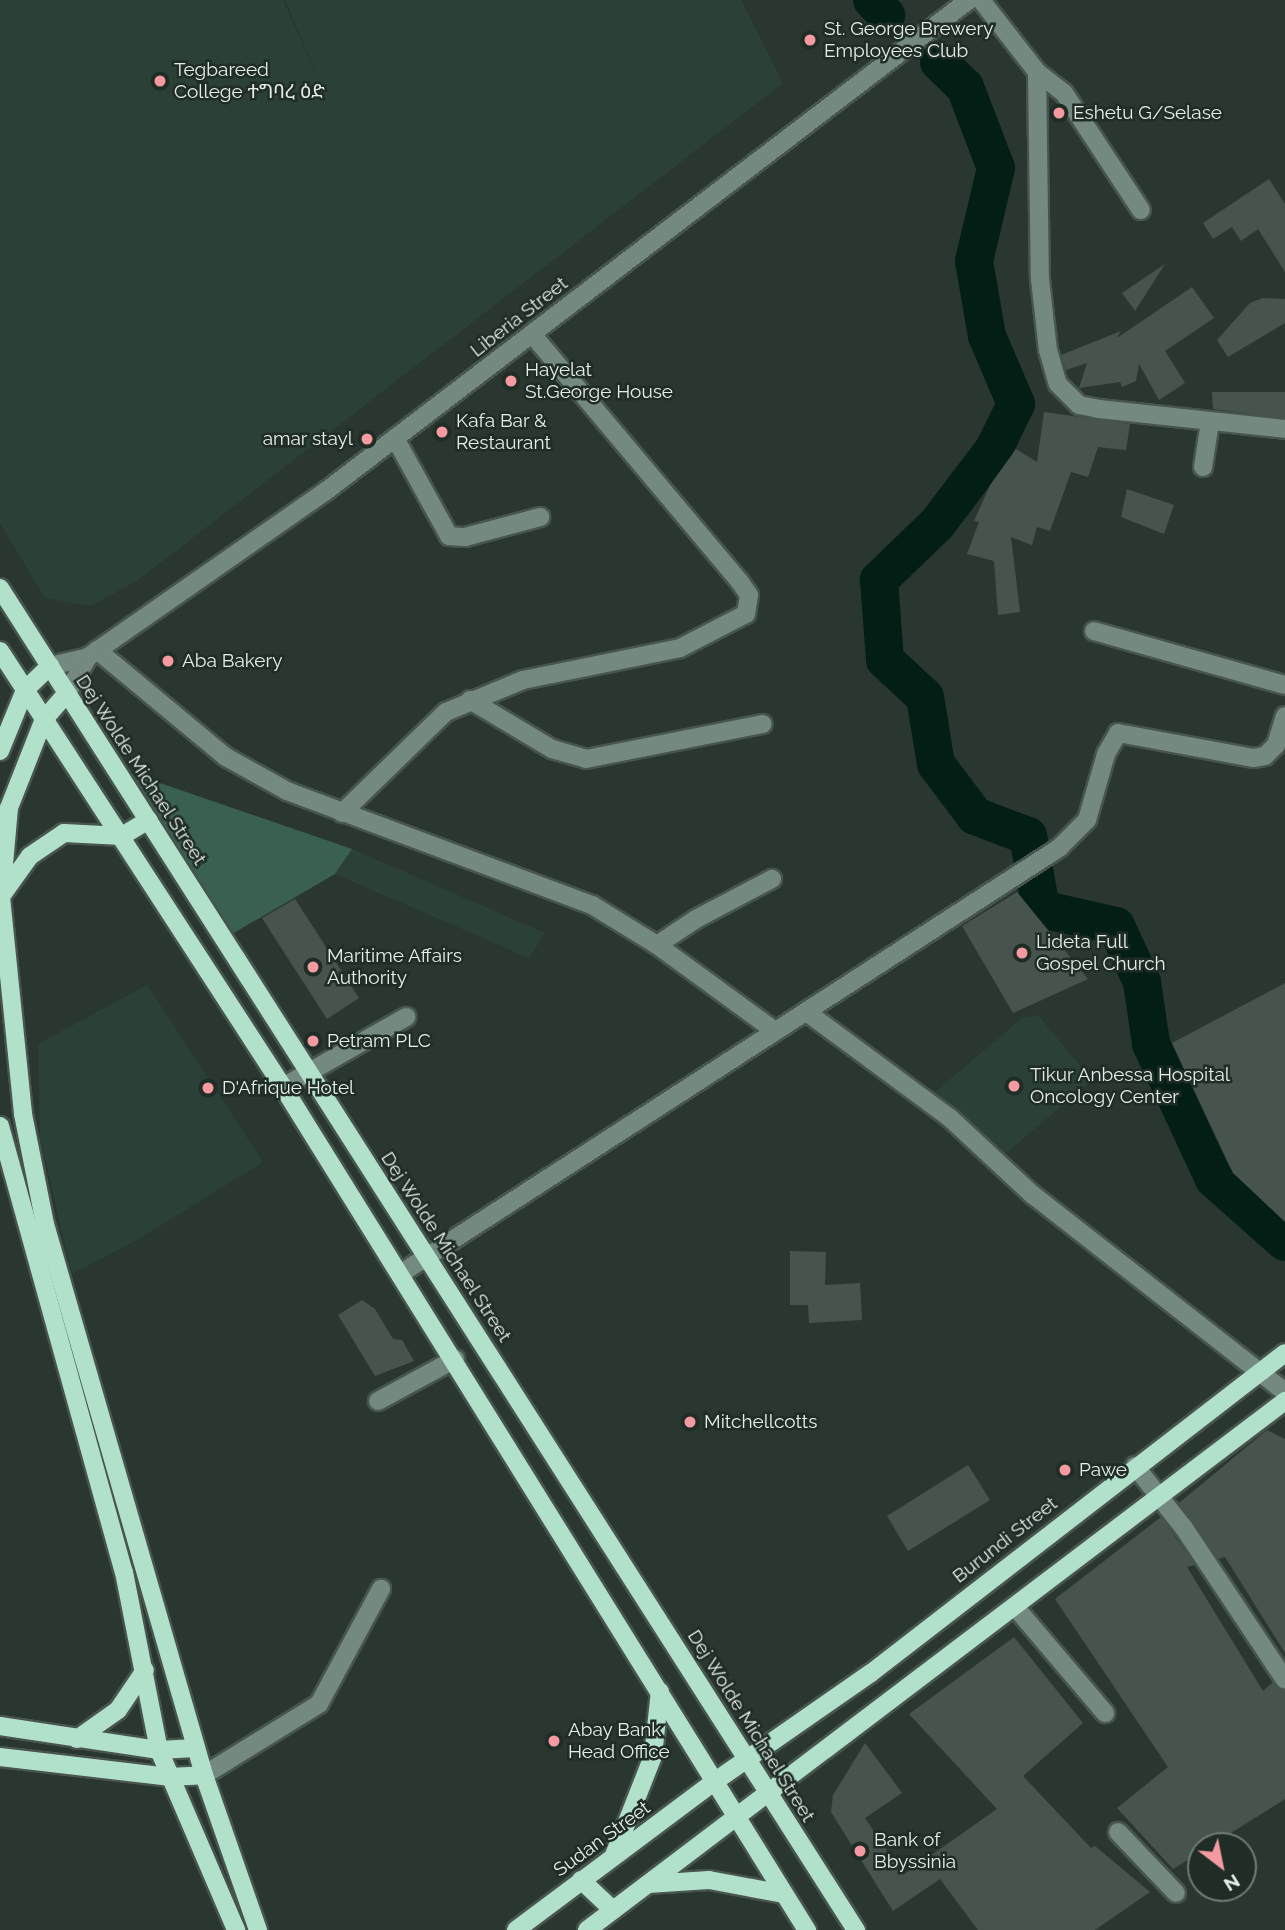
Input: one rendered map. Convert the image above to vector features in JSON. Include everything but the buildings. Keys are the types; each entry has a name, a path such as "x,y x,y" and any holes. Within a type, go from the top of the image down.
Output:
{"main road":[{"name":"Dej Wolde Michael Street","path":"0,588 750,1759 856,1930"},
{"path":"0,651 122,836 455,1359 660,1691 735,1819 807,1930"},
{"path":"0,751 25,690 50,666"},
{"path":"67,693 44,719 9,808 1,897 23,1114 45,1224 204,1775 258,1930"},
{"path":"1,897 30,856 64,834 122,836 149,820"},
{"path":"0,1126 26,1232 124,1572 159,1750 169,1777 204,1848 236,1930"},
{"name":"Burundi Street","path":"714,1782 871,1673 1135,1466 1285,1353"},
{"path":"587,1930 771,1794 1285,1401"},
{"path":"77,1739 118,1710 145,1670"},
{"path":"614,1856 653,1756 660,1691"},
{"path":"0,1726 159,1750 196,1748"},
{"path":"0,1757 169,1777 204,1775"},
{"name":"Sudan Street","path":"516,1930 714,1782"},
{"path":"581,1880 614,1910"},
{"path":"648,1884 709,1880 784,1894"}],"street":[{"name":"Liberia Street","path":"50,666 92,654 395,438 969,0"},
{"path":"981,0 1037,72 1064,93 1141,210"},
{"path":"1037,72 1040,279 1048,350 1058,384 1079,405 1285,429"},
{"path":"342,813 426,728 470,700 523,680 680,648 738,621 749,604 740,582 532,334"},
{"path":"1203,467 1210,422"},
{"path":"395,438 449,536 465,537 540,517"},
{"path":"1094,631 1285,685"},
{"name":"Liberia Street","path":"67,693 92,654"},
{"path":"92,654 226,757 287,791 592,905 657,945 775,1031"},
{"path":"470,700 552,749 586,759 763,724"},
{"path":"400,1274 775,1031 808,1013 1059,848 1087,820 1106,754 1118,733 1253,758 1265,756 1276,745 1285,716"},
{"path":"657,945 696,919 772,880"},
{"path":"808,1013 950,1118 1033,1195 1285,1392"},
{"path":"283,1087 406,1017"},
{"path":"26,1232 45,1224"},
{"path":"378,1401 455,1359"},
{"path":"1135,1466 1160,1498 1285,1680"},
{"path":"204,1775 320,1704 381,1589"},
{"path":"1016,1608 1105,1713"},
{"path":"1118,1832 1176,1893"}],"shaded area":[{"path":"0,0 283,0 324,91 285,0 741,0 783,83 138,580 91,606 45,598 0,523"},
{"path":"352,849 545,933 529,958 335,874"},
{"path":"147,985 263,1162 139,1239 72,1274 40,1138 38,1044"},
{"name":"Tikur Anbessa Hospital Oncology Center","path":"1038,1015 1092,1080 1005,1154 935,1092 1022,1018"}],"green space":[{"path":"125,771 352,849 335,874 232,934"}],"waterway":[{"path":"872,0 886,15"},
{"path":"939,62 965,87 996,168 974,261 987,336 1016,404 994,449 937,524 879,580 885,660 925,697 936,764 975,816 1028,836 1041,909 1116,926 1142,982 1151,1044 1214,1179 1285,1242"}],"place":[{"name":"St. George Brewery Employees Club","path":"810,40"},
{"name":"Tegbareed College ተግባረ ዕድ","path":"160,81"},
{"name":"Eshetu G/Selase","path":"1059,113"},
{"name":"Hayelat St.George House","path":"511,381"},
{"name":"Kafa Bar & Restaurant","path":"442,432"},
{"name":"amar stayl","path":"367,439"},
{"name":"Aba Bakery","path":"168,661"},
{"name":"Lideta Full Gospel Church","path":"1022,953"},
{"name":"Maritime Affairs Authority","path":"313,967"},
{"name":"Petram PLC","path":"313,1041"},
{"name":"Tikur Anbessa Hospital Oncology Center","path":"1014,1086"},
{"name":"D'Afrique Hotel","path":"208,1088"},
{"name":"Mitchellcotts","path":"690,1422"},
{"name":"Pawe","path":"1065,1470"},
{"name":"Abay Bank Head Office","path":"554,1741"},
{"name":"Bank of Bbyssinia","path":"860,1851"}]}
